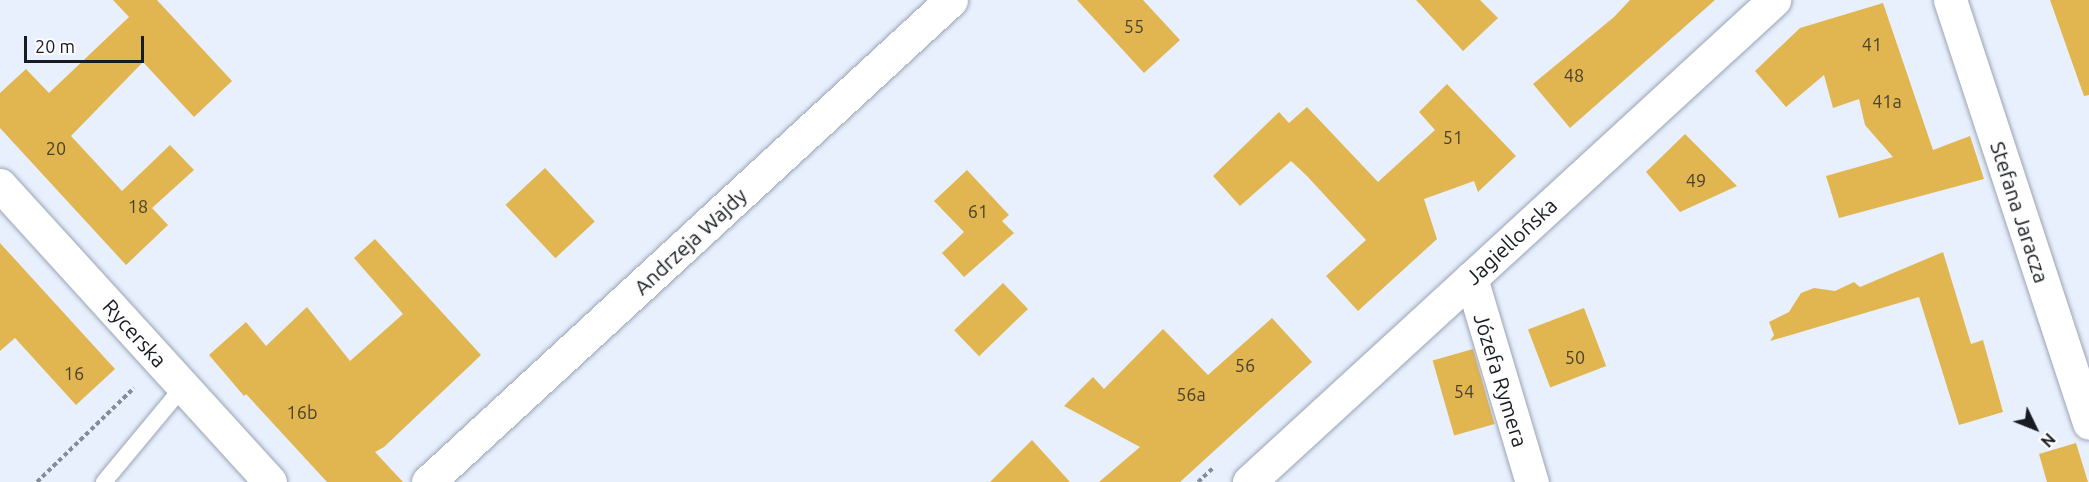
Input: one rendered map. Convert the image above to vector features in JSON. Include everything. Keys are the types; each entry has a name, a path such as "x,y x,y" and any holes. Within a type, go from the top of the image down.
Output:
{"street":[{"name":"Andrzeja Wajdy","path":"428,482 951,0"},
{"name":"Jagiellońska","path":"1249,482 1774,0"},
{"name":"Stefana Jaracza","path":"1950,0 2089,423"},
{"name":"Rycerska","path":"0,185 270,482"},
{"name":"Józefa Rymera","path":"1471,278 1532,482"}],"lane":[{"path":"104,482 183,387"}],"path":[{"path":"37,482 141,381"}],"building":[{"path":"113,0 157,0 232,81 194,117 143,62 71,136 122,191 170,145 194,170 152,208 168,225 126,265 0,128 0,93 26,69 49,93 129,17"},
{"path":"1077,0 1143,0 1180,40 1144,73"},
{"path":"1416,0 1480,0 1498,18 1463,51"},
{"path":"1630,0 1715,0 1570,128 1533,84 1614,17"},
{"path":"2050,0 2089,0 2089,95 2084,96"},
{"path":"1883,3 1933,150 1970,136 1984,179 1839,218 1826,176 1893,157 1865,125 1859,99 1833,108 1824,75 1786,107 1755,71 1800,28"},
{"path":"1447,84 1516,156 1478,192 1474,181 1424,199 1437,239 1358,311 1326,276 1366,240 1291,161 1240,206 1213,176 1279,112 1289,123 1307,107 1378,182 1435,130 1419,112"},
{"path":"1685,134 1737,186 1680,212 1646,172"},
{"path":"545,168 595,221 555,258 506,205"},
{"path":"967,170 1009,215 1002,221 1014,233 964,277 942,253 964,232 934,201"},
{"path":"375,239 481,355 384,447 375,452 403,482 327,482 246,394 244,396 209,355 246,322 266,346 307,307 350,361 403,314 354,258"},
{"path":"0,243 115,369 76,405 15,338 0,351"},
{"path":"1943,252 1971,344 1983,340 2003,412 1959,425 1919,297 1770,341 1774,335 1769,322 1789,312 1801,293 1814,288 1835,291 1854,282 1860,287"},
{"path":"1003,283 1028,309 979,356 954,330"},
{"path":"1584,308 1606,366 1550,387 1528,330"},
{"path":"1272,318 1312,362 1180,482 1099,482 1140,447 1064,406 1093,377 1104,389 1163,329 1208,375"},
{"path":"1473,349 1494,424 1454,436 1433,361"},
{"path":"1032,440 1070,482 990,482"},
{"path":"2076,443 2088,482 2047,482 2039,454"}]}
